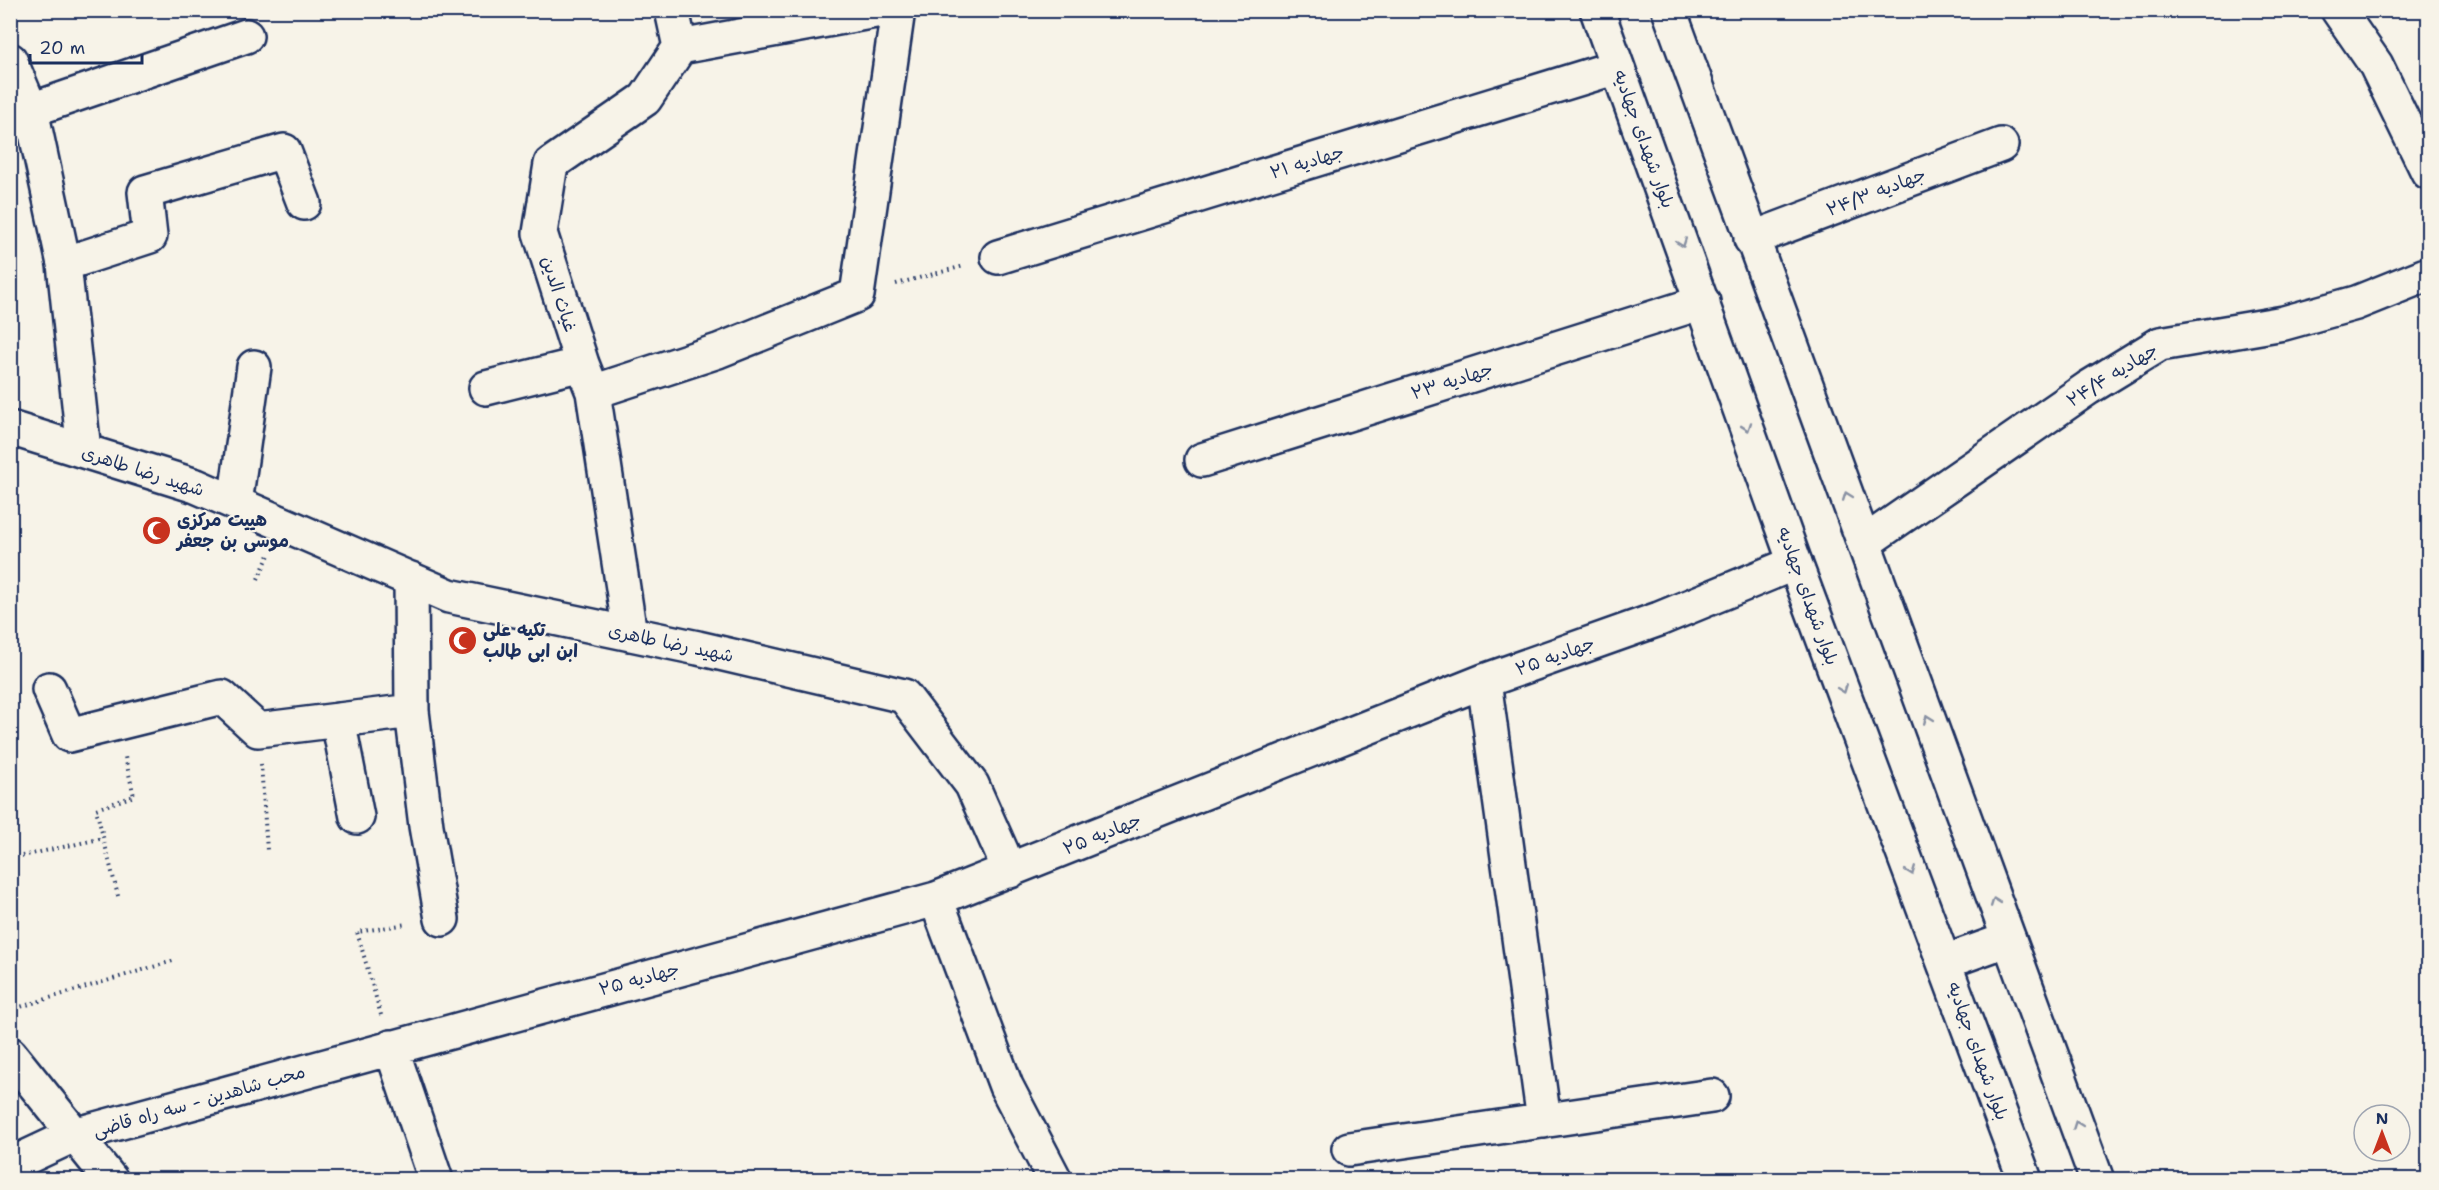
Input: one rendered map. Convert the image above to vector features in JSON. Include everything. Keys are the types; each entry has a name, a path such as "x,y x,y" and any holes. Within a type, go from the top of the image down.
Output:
{"street":[{"path":"672,10 680,47 881,10"},
{"path":"486,388 587,378 718,351 857,295 898,10"},
{"name":"بلوار شهدای جهادیه","path":"1597,10 1795,563 2025,1179"},
{"path":"1669,10 2097,1179"},
{"path":"2338,10 2376,65 2428,172"},
{"path":"31,110 246,36"},
{"name":"غیاث الدین","path":"630,634 587,378 540,233 551,164 645,99 680,47"},
{"path":"10,60 31,110 64,264 84,451"},
{"name":"جهادیه ۲۱","path":"998,257 1617,67"},
{"name":"جهادیه ۲۴/۳","path":"1751,239 2001,145"},
{"path":"64,264 150,236 145,192 285,151 304,203"},
{"name":"جهادیه ۲۴/۴","path":"1864,543 2088,388 2160,344 2284,323 2356,303 2428,274"},
{"name":"جهادیه ۲۳","path":"1202,460 1703,302"},
{"path":"235,503 254,367"},
{"name":"شهید رضا طاهری","path":"10,428 196,486 449,596 904,696 972,785 1010,871"},
{"name":"جهادیه ۲۵","path":"390,1047 936,899 1484,681 1659,619 1795,563"},
{"path":"411,579 412,711 426,826 442,919"},
{"path":"1484,681 1544,1121"},
{"path":"49,689 69,735 222,697 258,730 412,711"},
{"path":"338,720 357,818"},
{"path":"936,899 1006,1086 1055,1179"},
{"path":"1945,962 2009,939"},
{"path":"390,1047 436,1179"},
{"name":"محب شاهدین - سه راه قاضی","path":"10,1165 74,1135 390,1047"},
{"path":"10,1054 111,1179"},
{"path":"1349,1149 1712,1096"}],"path":[{"path":"857,295 998,257"},
{"path":"117,723 134,796 96,809 118,897"},
{"path":"258,730 267,850"},
{"path":"22,856 104,838"},
{"path":"390,1047 357,932 442,919"},
{"path":"10,1010 176,960"}],"place":[{"name":"هییت مرکزی موسی بن جعفر","path":"156,530"},
{"name":"تکیه علی ابن ابی طالب","path":"462,640"}]}
